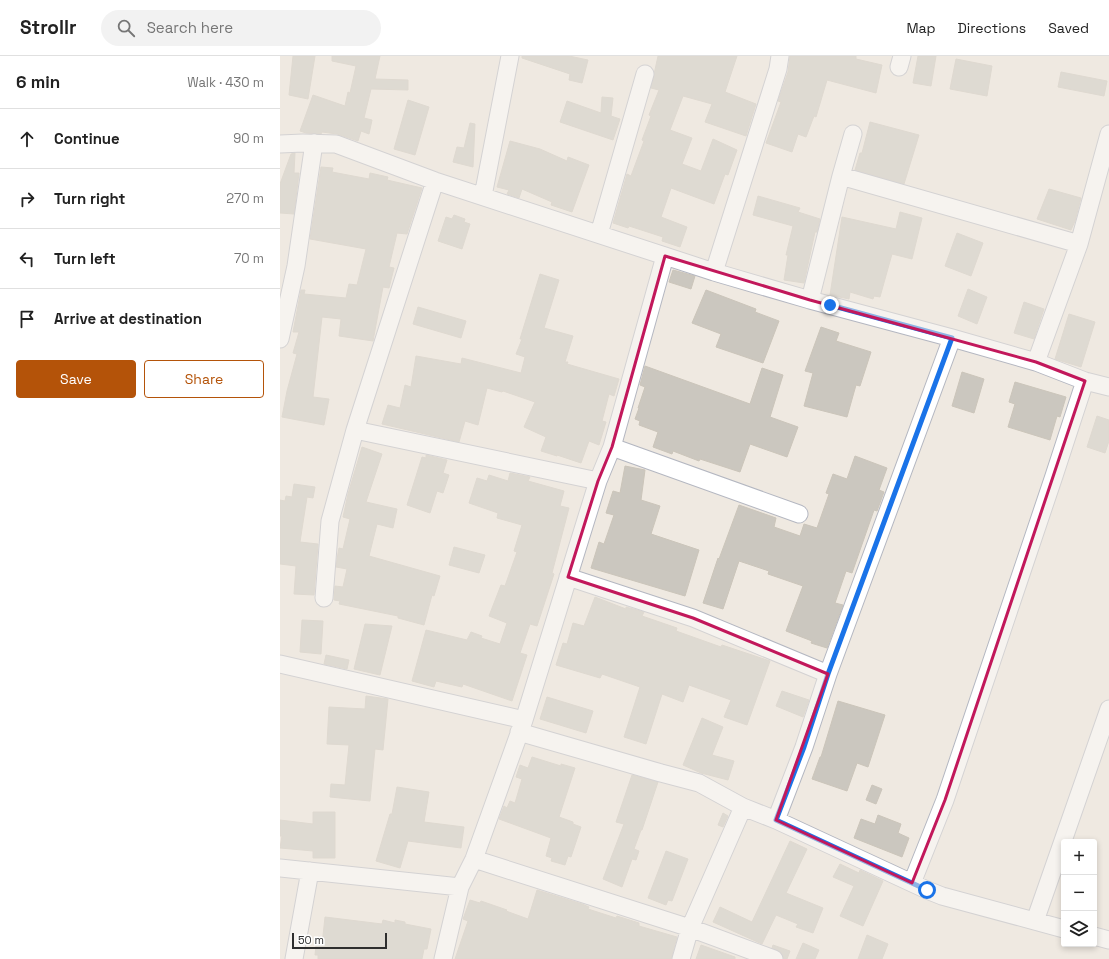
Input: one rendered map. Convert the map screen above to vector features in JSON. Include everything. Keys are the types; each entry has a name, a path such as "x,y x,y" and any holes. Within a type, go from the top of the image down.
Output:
{"street":[{"path":"714,272 778,69 780,56"},
{"path":"483,196 506,57"},
{"path":"599,234 646,74"},
{"path":"810,300 852,134"},
{"path":"1036,362 1079,244 1109,134"},
{"path":"280,339 296,266 314,143"},
{"path":"280,144 336,144 436,181 714,272 1036,362 1085,381 1109,387"},
{"path":"841,176 1079,244"},
{"path":"324,598 330,521 355,430 436,181"},
{"path":"443,959 460,887 474,859 522,726 598,481 612,447 665,256"},
{"path":"776,820 804,747 828,674 952,338"},
{"path":"912,883 945,800 1085,381"},
{"path":"355,430 598,481"},
{"path":"612,447 799,514"},
{"path":"568,577 693,618 828,674"},
{"path":"280,664 522,726 699,783 744,807 776,820 942,896 1061,928"},
{"path":"1035,921 1109,709"},
{"path":"681,959 690,928 744,807"},
{"path":"474,859 690,928 774,959"},
{"path":"280,868 460,887"},
{"path":"294,959 310,871"},
{"path":"1097,937 1109,940"}],"highlighted area":[{"path":"665,256 810,300 1036,362 1085,381 945,800 912,883 776,820 828,674 693,618 568,577 598,481 612,447"}],"building":[{"path":"293,56 315,56 308,99 289,95"},
{"path":"332,56 380,56 375,79 408,80 408,90 371,89 364,118 372,120 369,134 361,131 358,141 337,134 322,132 321,134 306,133 300,131 313,95 345,106 348,92 350,93 356,66 332,61"},
{"path":"522,56 569,56 588,60 582,83 569,80 570,74 522,58"},
{"path":"658,56 737,56 725,92 756,104 746,136 705,122 712,104 683,96 670,130 692,138 682,164 701,171 713,139 737,150 728,175 725,174 714,204 671,188 661,217 687,227 680,247 662,241 663,237 629,226 628,228 613,223 627,174 631,176 644,141 642,140 651,116 649,115 659,90 651,88"},
{"path":"790,56 856,56 856,59 882,65 876,93 827,80 816,117 814,116 806,137 798,134 792,152 766,143 781,102 778,101 788,72"},
{"path":"918,56 936,56 931,86 913,83"},
{"path":"956,59 992,66 987,96 950,89"},
{"path":"1061,72 1107,81 1104,96 1058,87"},
{"path":"602,97 613,98 611,116 620,119 613,140 560,122 567,101 601,113"},
{"path":"408,100 429,107 415,155 394,149"},
{"path":"870,122 919,135 904,184 855,170 860,153 862,153"},
{"path":"470,123 475,124 473,167 453,162 457,147 464,148"},
{"path":"510,141 540,149 567,161 568,157 589,165 572,212 551,205 552,202 522,189 519,198 507,194 509,190 497,187"},
{"path":"295,153 294,173 299,173 294,214 280,213 280,184 291,154"},
{"path":"321,167 333,168 332,172 369,179 370,173 388,177 387,180 422,188 407,234 397,233 389,267 394,268 389,288 383,287 373,341 339,336 341,319 322,317 313,397 329,399 324,425 282,417 297,354 293,353 299,332 293,332 301,290 305,290 304,294 346,298 349,284 357,285 366,249 310,239"},
{"path":"1049,189 1081,198 1071,230 1037,219"},
{"path":"758,196 800,208 798,212 820,219 817,232 815,232 804,283 784,280 788,255 786,255 793,226 753,215"},
{"path":"900,212 922,218 912,259 892,254 880,297 874,296 873,299 850,292 849,299 830,295 842,217 896,229"},
{"path":"454,215 465,219 464,222 470,224 462,249 438,241 446,217 452,219"},
{"path":"957,233 983,243 971,276 945,266"},
{"path":"673,270 695,276 691,289 669,282"},
{"path":"540,274 559,280 544,328 573,336 565,362 568,362 567,364 619,379 614,396 609,394 602,421 606,422 599,445 589,441 581,463 541,451 546,437 524,427 535,402 503,391 487,388 478,425 465,421 459,442 382,424 388,405 400,408 405,385 411,387 416,356 461,364 462,358 521,373 525,357 516,354 522,339 520,339"},
{"path":"968,289 987,297 977,324 958,316"},
{"path":"706,290 756,309 755,312 779,321 763,363 716,347 721,334 692,323"},
{"path":"1024,302 1044,309 1034,339 1014,333"},
{"path":"418,307 466,321 461,338 413,324"},
{"path":"1069,314 1095,322 1081,367 1055,359"},
{"path":"821,327 839,333 836,341 871,352 860,386 856,385 847,417 804,406 813,373 805,371"},
{"path":"645,366 750,404 762,368 783,375 770,417 798,427 787,457 750,444 740,472 700,459 699,461 673,451 672,454 653,447 658,432 639,425 640,421 635,419 645,387 640,385"},
{"path":"962,372 984,379 974,413 952,406"},
{"path":"1015,382 1066,397 1060,417 1057,416 1050,440 1008,427 1015,404 1009,402"},
{"path":"1097,416 1109,420 1109,441 1105,453 1087,447"},
{"path":"362,447 382,454 366,502 397,509 393,528 377,524 369,556 440,576 434,596 432,595 424,625 398,618 398,616 339,604 340,601 334,600 335,586 343,587 347,569 336,567 339,548 343,549 350,519 343,517"},
{"path":"426,455 447,460 443,473 449,475 443,493 437,491 430,513 407,505 422,457 426,458"},
{"path":"855,456 887,468 879,490 884,492 877,511 874,510 852,573 846,571 835,603 843,605 827,648 811,643 812,641 786,631 803,586 768,574 769,571 739,561 723,609 703,603 718,558 719,559 739,505 776,518 774,527 800,536 804,524 817,528 829,494 826,493 833,474 847,479"},
{"path":"625,466 645,470 641,500 660,506 651,534 699,550 685,596 591,568 599,542 604,544 614,515 606,513 613,491 620,493"},
{"path":"510,473 530,477 528,481 564,491 560,506 569,508 552,573 554,574 537,626 530,624 520,653 527,655 512,701 463,684 462,687 436,681 434,687 412,681 426,630 467,640 471,632 482,636 481,638 500,644 507,623 489,616 501,585 505,586 517,552 514,551 522,525 497,518 498,513 469,503 477,478 487,481 489,475 508,481"},
{"path":"294,484 315,487 313,498 307,497 300,542 318,544 314,595 294,594 296,566 280,564 280,500 285,501 286,496 292,497"},
{"path":"454,547 485,555 479,573 449,565"},
{"path":"595,597 626,609 626,607 644,612 642,616 677,628 676,631 721,647 722,645 770,661 747,725 724,717 731,700 689,685 683,702 662,694 646,744 624,737 640,687 602,674 600,678 556,665 563,643 567,644 573,623 584,626"},
{"path":"302,620 323,621 321,654 300,652"},
{"path":"365,624 392,626 380,675 354,669"},
{"path":"326,655 349,660 347,669 324,664"},
{"path":"782,691 809,700 803,717 776,706"},
{"path":"366,696 388,699 383,750 375,749 370,801 330,797 331,784 345,785 349,745 327,744 329,707 365,709"},
{"path":"547,697 593,711 586,733 540,719"},
{"path":"838,701 885,715 868,767 857,763 847,791 812,779 821,757"},
{"path":"702,718 723,727 712,755 734,761 728,780 701,773 683,765"},
{"path":"532,757 561,766 561,764 575,768 559,817 573,822 573,824 581,827 571,857 568,856 565,865 551,861 552,858 546,856 551,838 499,819 504,806 507,808 510,801 515,803 522,779 516,777 520,765 528,768"},
{"path":"632,775 658,782 634,849 639,851 636,860 632,859 622,887 603,879 624,824 616,822"},
{"path":"872,785 882,789 876,804 866,800"},
{"path":"397,787 429,792 424,822 464,827 461,848 408,841 400,868 376,861 390,814 392,814"},
{"path":"313,812 335,812 335,858 313,858 313,851 280,848 282,836 280,836 280,820 313,824"},
{"path":"723,813 728,816 723,827 718,825"},
{"path":"878,815 901,824 898,833 909,838 902,857 854,838 861,819 875,824"},
{"path":"790,841 807,849 786,893 823,908 813,933 796,927 798,924 776,915 762,944 713,922 720,907 752,922"},
{"path":"666,851 688,859 672,901 668,900 666,905 648,898"},
{"path":"840,864 859,873 860,870 883,881 863,926 840,916 854,886 833,877"},
{"path":"537,890 582,904 589,907 588,909 616,918 617,916 639,923 639,926 677,937 671,959 455,959 468,921 463,919 470,900 480,903 481,901 528,919"},
{"path":"325,917 382,924 383,920 395,923 395,920 405,922 405,924 431,929 427,949 424,949 422,959 318,959 318,955 315,955 316,945 322,945"},
{"path":"867,935 888,944 882,959 858,959"},
{"path":"803,943 819,950 815,959 796,959"},
{"path":"701,945 735,957 735,959 696,959"},
{"path":"773,945 790,951 787,959 784,959 781,952 772,948"}],"route":[{"path":"830,305 952,338 828,674 804,747 776,820 927,890"}]}
